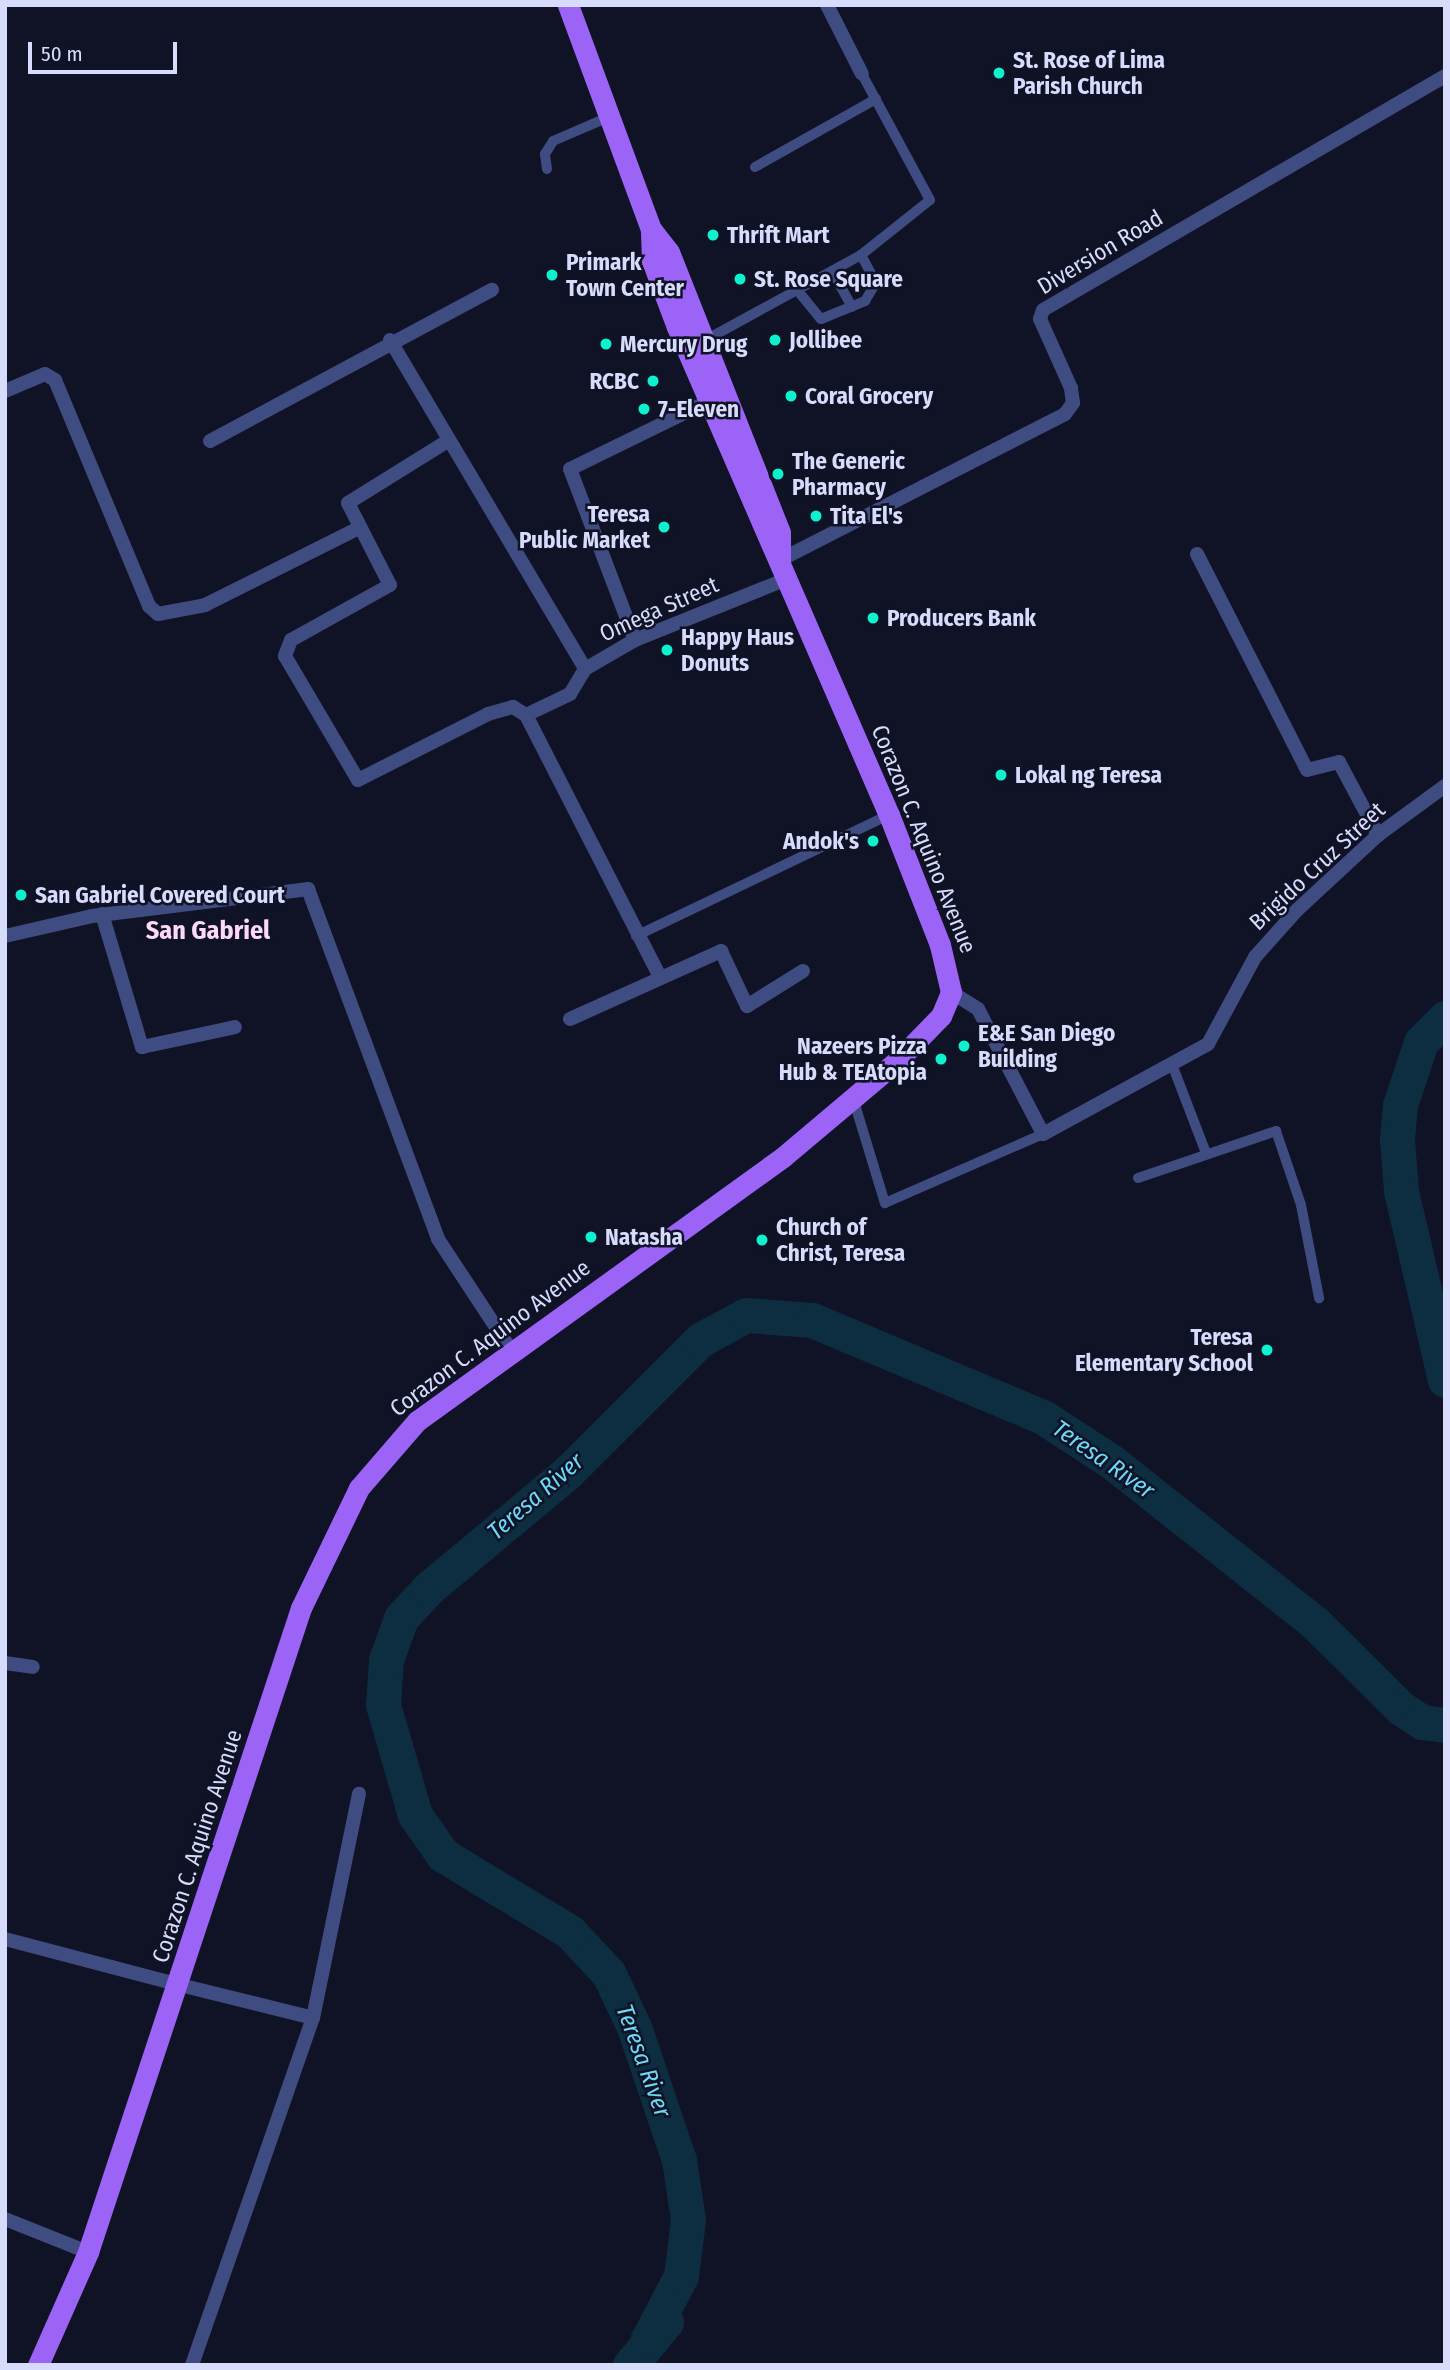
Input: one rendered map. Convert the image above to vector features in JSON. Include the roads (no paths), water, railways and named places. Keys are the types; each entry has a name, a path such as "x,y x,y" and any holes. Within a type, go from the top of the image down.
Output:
{"main road":[{"name":"Corazon C. Aquino Avenue","path":"568,5 651,229 652,261 695,345 780,532 783,569"},
{"name":"Corazon C. Aquino Avenue","path":"38,2365 88,2252 180,1984 301,1608 341,1518 392,1445 511,1350 703,1217 853,1098 941,1016 951,992 940,945 889,815 783,569 764,539 707,402 695,345"}],"street":[{"path":"827,5 862,74"},
{"name":"Diversion Road","path":"783,569 1065,414 1073,403 1071,388 1040,319 1043,310 1445,76"},
{"path":"210,441 390,340 492,290"},
{"path":"390,340 446,442 585,669"},
{"path":"5,391 45,374 55,380 149,606 159,614 205,606 359,528"},
{"path":"635,640 570,469 707,402"},
{"path":"446,442 354,496 348,503 390,585 285,646 351,774 366,780 488,715 513,707 526,715 636,936 659,975"},
{"path":"1197,555 1307,770 1339,762 1377,835"},
{"name":"Omega Street","path":"526,715 570,695 585,669 635,640 783,569"},
{"name":"Brigido Cruz Street","path":"1043,1134 1173,1067 1208,1044 1255,957 1377,835 1445,786"},
{"path":"5,936 102,914 308,889 438,1238 511,1350"},
{"path":"102,914 142,1048 235,1027"},
{"path":"570,1019 659,975 721,951 747,1006 803,971"},
{"path":"951,992 978,1009 1043,1134"},
{"path":"5,1663 33,1667"},
{"path":"192,2365 313,2018 359,1794"},
{"path":"5,1940 313,2018"},
{"path":"5,2219 88,2252"}],"lane":[{"path":"695,345 861,255 930,200 862,74"},
{"path":"755,167 876,99"},
{"path":"547,169 545,154 553,141 609,117"},
{"path":"798,290 821,319 852,307 876,291 861,255"},
{"path":"832,271 852,307"},
{"path":"636,936 889,815"},
{"path":"1173,1067 1206,1153"},
{"path":"853,1098 885,1203 1043,1134"},
{"path":"1138,1178 1269,1130 1284,1141 1320,1298"}],"waterway":[{"name":"Teresa River","path":"1445,1018 1421,1042 1400,1105 1397,1140 1401,1191 1445,1380"},
{"name":"Teresa River","path":"630,2365 666,2322 648,2339 681,2276 688,2220 679,2160 634,2027 609,1974 570,1932 443,1855 415,1815 383,1705 386,1660 401,1618 429,1588 568,1472 700,1340 746,1315 812,1320 1043,1417 1112,1462 1315,1623 1402,1709 1422,1722 1445,1725"}],"place":[{"name":"St. Rose of Lima Parish Church","path":"999,73"},
{"name":"Thrift Mart","path":"713,235"},
{"name":"Primark Town Center","path":"552,275"},
{"name":"St. Rose Square","path":"740,279"},
{"name":"Jollibee","path":"775,340"},
{"name":"Mercury Drug","path":"606,344"},
{"name":"RCBC","path":"653,381"},
{"name":"Coral Grocery","path":"791,396"},
{"name":"7-Eleven","path":"644,409"},
{"name":"The Generic Pharmacy","path":"778,474"},
{"name":"Tita El's","path":"816,516"},
{"name":"Teresa Public Market","path":"664,527"},
{"name":"Producers Bank","path":"873,618"},
{"name":"Happy Haus Donuts","path":"667,650"},
{"name":"Lokal ng Teresa","path":"1001,775"},
{"name":"Andok's","path":"873,841"},
{"name":"San Gabriel Covered Court","path":"21,895"},
{"name":"E&E San Diego Building","path":"964,1046"},
{"name":"Nazeers Pizza Hub & TEAtopia","path":"941,1059"},
{"name":"Natasha","path":"591,1237"},
{"name":"Church of Christ, Teresa","path":"762,1240"},
{"name":"Teresa Elementary School","path":"1267,1350"}],"district":[{"name":"San Gabriel","path":"208,931"}]}
